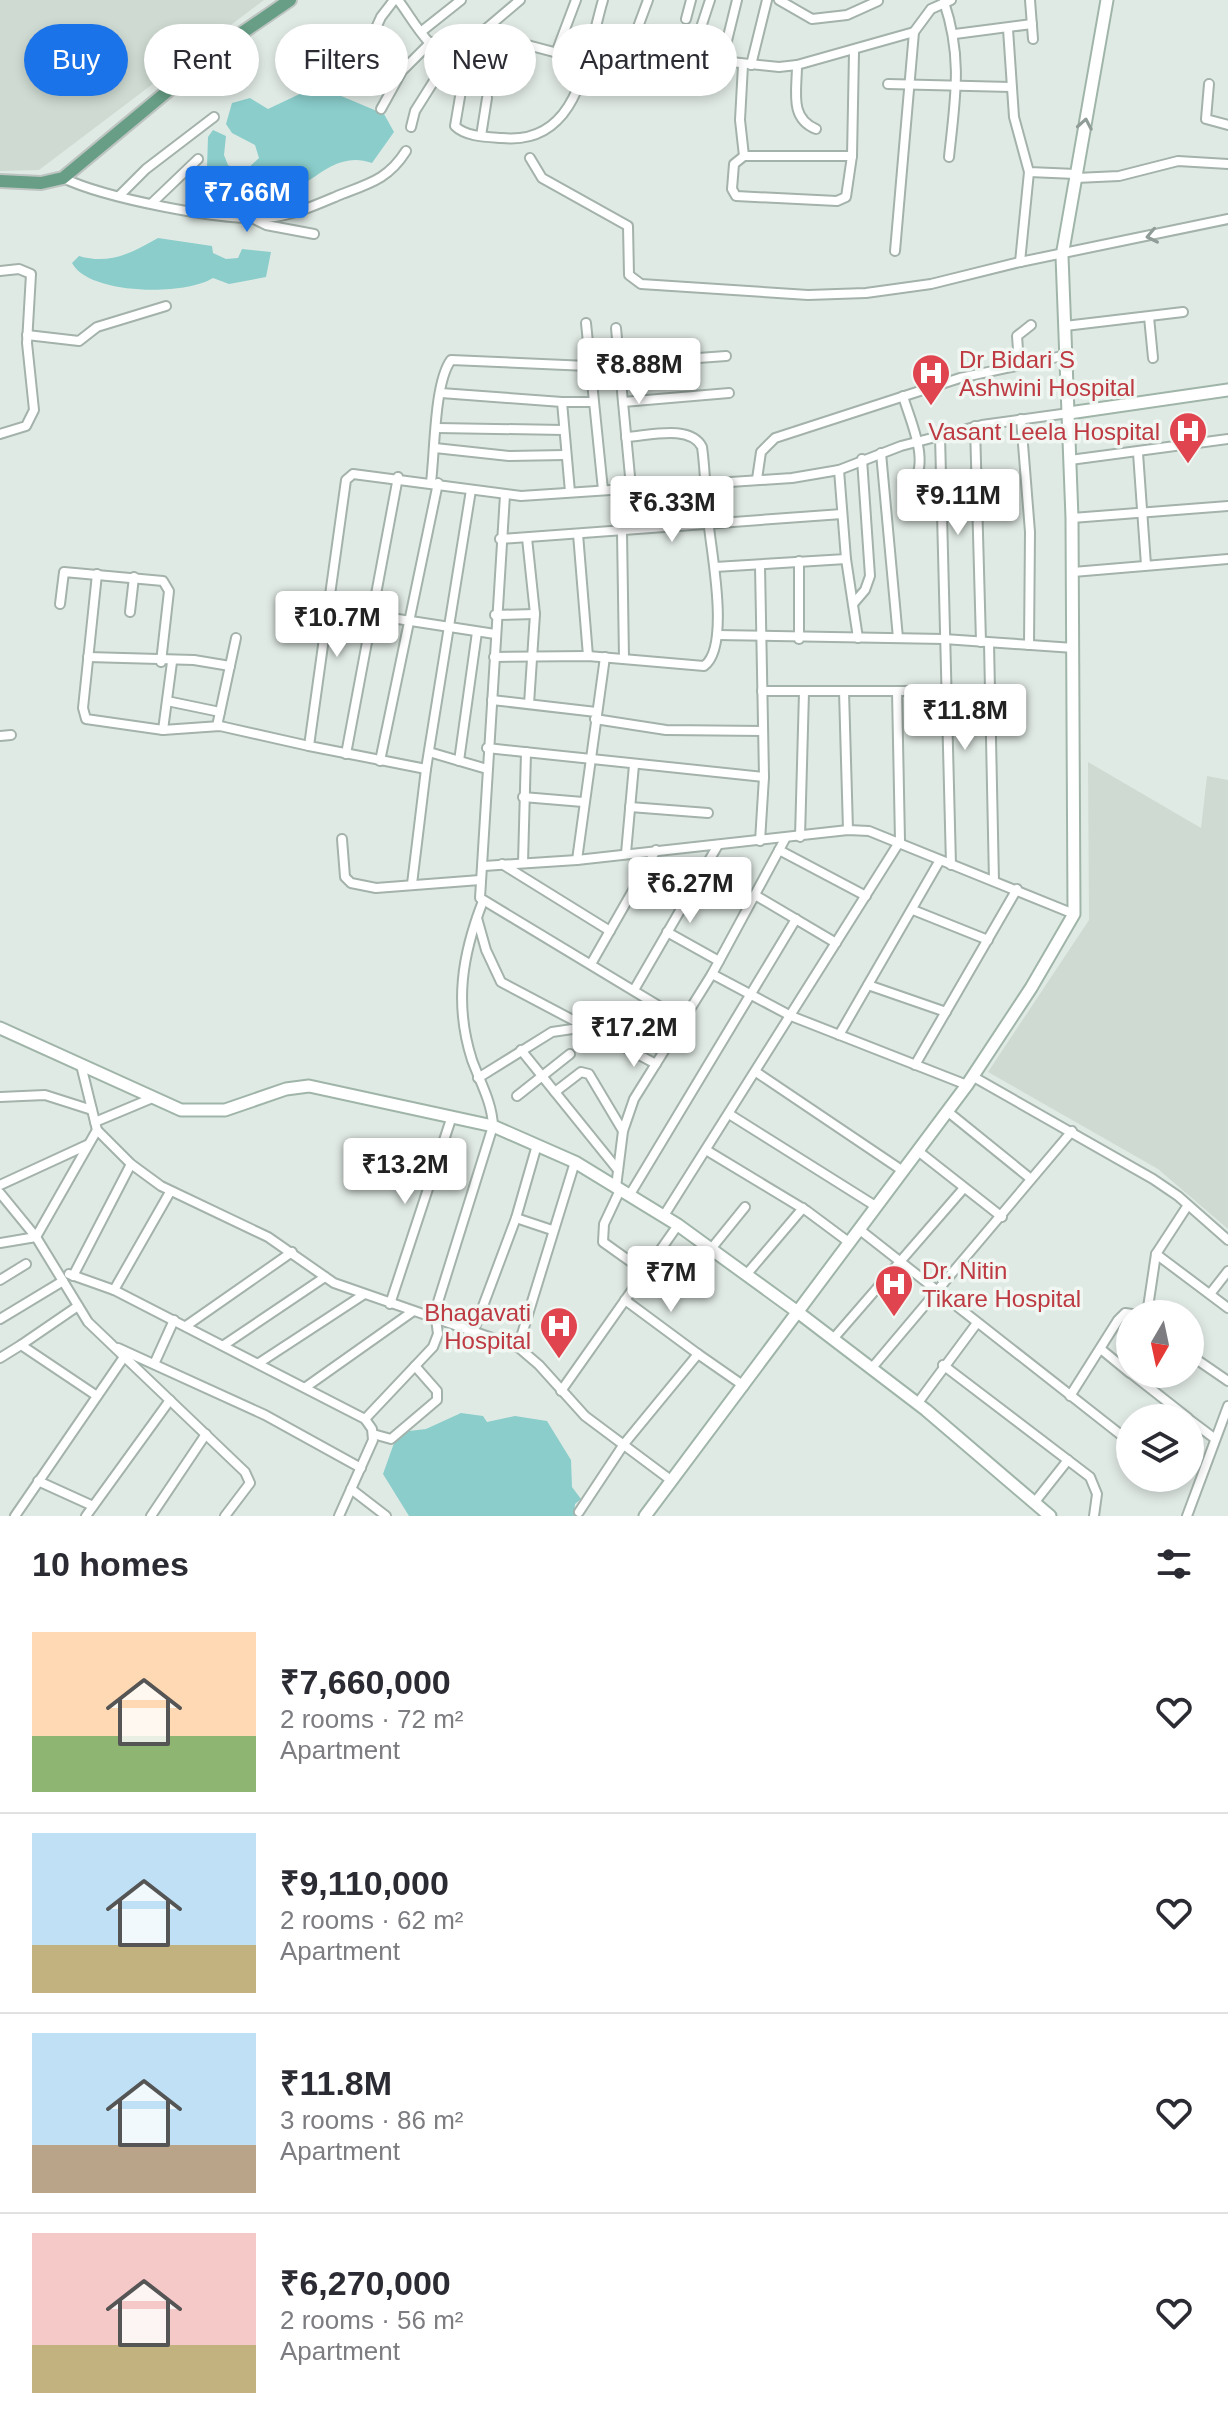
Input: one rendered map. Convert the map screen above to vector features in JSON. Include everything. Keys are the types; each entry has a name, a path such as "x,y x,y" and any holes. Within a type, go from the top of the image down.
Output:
{"main road":[{"path":"0,181 41,183 63,178 217,50 290,0"}],"street":[{"path":"422,31 461,0"},
{"path":"492,24 520,0"},
{"path":"567,24 576,0"},
{"path":"596,24 603,0"},
{"path":"639,24 648,0"},
{"path":"686,19 691,0"},
{"path":"702,24 710,0"},
{"path":"731,24 737,0"},
{"path":"744,156 740,120 747,65 767,0"},
{"path":"779,0 812,19 847,15 878,1"},
{"path":"1030,0 1033,39"},
{"path":"645,1516 970,1080 1031,988 1074,914 1073,572 1062,256 1107,0"},
{"path":"378,24 381,17 400,1 424,33"},
{"path":"895,251 914,32 923,16 947,1 955,34 957,86 949,157"},
{"path":"955,34 1032,24"},
{"path":"1008,29 1011,87 1020,149 1029,172 1020,262"},
{"path":"737,63 797,65 854,52 914,32"},
{"path":"381,109 402,71 424,49"},
{"path":"852,156 744,156 734,164 732,189 736,196 837,201 849,191 852,156 854,52"},
{"path":"797,65 796,114 804,124 816,129"},
{"path":"888,84 1011,87"},
{"path":"1209,84 1206,119 1228,125"},
{"path":"411,127 415,111 424,96"},
{"path":"459,96 454,120 459,131 522,139 545,133 566,115 573,96"},
{"path":"481,136 487,98"},
{"path":"119,196 146,169 214,117"},
{"path":"63,178 90,191 252,218 297,212 375,183 393,169 406,151"},
{"path":"530,158 542,178 628,226 629,275 634,282 808,295 866,293 931,284 1020,262 1062,256 1228,219"},
{"path":"152,203 198,159"},
{"path":"1029,172 1119,176 1178,161 1228,164"},
{"path":"252,218 266,225 314,234"},
{"path":"0,271 19,269 31,274 27,335 32,419 15,431 0,434"},
{"path":"27,335 79,341 97,327 166,306"},
{"path":"1065,326 1183,312"},
{"path":"1149,317 1153,358"},
{"path":"586,323 603,490"},
{"path":"1019,364 1017,336 1031,325"},
{"path":"616,328 631,487"},
{"path":"757,479 761,452 775,438 903,396 1019,364 1067,355"},
{"path":"380,761 434,483 437,428 447,365 457,358 588,366 726,356"},
{"path":"309,746 346,480 359,472 505,495 757,479 839,470 862,459 975,426 1228,390"},
{"path":"441,393 592,402"},
{"path":"623,402 729,393"},
{"path":"903,396 917,442 920,470 909,486"},
{"path":"562,402 570,492"},
{"path":"1021,419 1030,532 1029,645"},
{"path":"975,426 994,881"},
{"path":"437,428 564,430"},
{"path":"494,657 588,656 704,666 713,658 717,635 715,567 708,525 702,447 691,435 626,437"},
{"path":"940,436 951,865"},
{"path":"1070,460 1228,439"},
{"path":"435,448 509,456 565,455"},
{"path":"881,453 898,638"},
{"path":"1138,453 1146,565"},
{"path":"853,604 865,590 870,576 862,459"},
{"path":"839,470 846,559 858,638"},
{"path":"346,754 398,477"},
{"path":"412,884 426,769 471,490"},
{"path":"365,1419 437,1341 434,1318 493,1126 490,1103 465,1038 460,1003 464,963 483,901 480,880 484,866 487,748 505,495"},
{"path":"1072,518 1228,506"},
{"path":"500,539 842,514"},
{"path":"622,532 624,659"},
{"path":"578,534 588,656"},
{"path":"527,538 535,614 529,704"},
{"path":"715,567 846,559"},
{"path":"1073,572 1228,559"},
{"path":"799,561 799,639"},
{"path":"760,566 764,777 760,841"},
{"path":"60,604 64,572 157,579 167,585 161,662"},
{"path":"97,574 83,708 86,719 163,730 217,726 426,769"},
{"path":"130,612 134,577"},
{"path":"495,615 535,614"},
{"path":"372,615 495,634"},
{"path":"459,761 477,632"},
{"path":"717,635 799,639 944,639 1074,648"},
{"path":"217,726 236,638"},
{"path":"88,657 230,666"},
{"path":"577,860 588,759 605,657"},
{"path":"163,730 172,662"},
{"path":"762,691 945,691"},
{"path":"844,691 848,830"},
{"path":"663,1217 900,841 897,691"},
{"path":"800,837 804,692"},
{"path":"492,700 666,730 763,731"},
{"path":"167,701 220,712"},
{"path":"0,736 11,735"},
{"path":"487,748 764,777"},
{"path":"429,752 487,769"},
{"path":"523,863 526,752"},
{"path":"626,853 634,765"},
{"path":"523,797 583,802"},
{"path":"630,807 708,813"},
{"path":"484,866 577,860 848,830 869,831 1074,914"},
{"path":"342,839 342,871 351,883 376,888 480,880"},
{"path":"622,1191 618,1170 623,1131 634,1099 712,974 785,839"},
{"path":"634,990 718,845"},
{"path":"591,964 656,850"},
{"path":"779,850 866,896"},
{"path":"839,1035 940,860"},
{"path":"502,864 610,931"},
{"path":"915,1065 1017,889"},
{"path":"755,895 836,943"},
{"path":"483,901 682,1020"},
{"path":"913,910 988,940"},
{"path":"477,917 486,950 501,982 656,1064"},
{"path":"645,1272 603,1242 604,1224 622,1191 752,996 796,919"},
{"path":"667,932 719,961"},
{"path":"712,974 791,1016 915,1065 970,1080 1072,1131 1153,1179 1228,1240"},
{"path":"868,985 946,1012"},
{"path":"478,1078 552,1032 587,1026"},
{"path":"0,1028 150,1099 181,1110 225,1110 286,1089 309,1086 493,1126 575,1162 678,1225 799,1313 917,1404 1050,1516"},
{"path":"521,1050 618,1170"},
{"path":"517,1096 570,1054"},
{"path":"81,1065 96,1126 131,1164 170,1192 245,1224 292,1252 325,1277 363,1295 518,1347 585,1416 672,1481"},
{"path":"555,1092 581,1072 589,1074 623,1131"},
{"path":"756,1072 903,1171"},
{"path":"0,1097 45,1095 92,1110"},
{"path":"36,1237 96,1126 150,1099"},
{"path":"947,1111 1031,1179"},
{"path":"729,1114 877,1207"},
{"path":"390,1304 452,1116"},
{"path":"871,1369 939,1293 1072,1131"},
{"path":"0,1185 88,1145"},
{"path":"474,1330 516,1218 537,1145"},
{"path":"706,1150 803,1208 850,1243"},
{"path":"918,1151 1002,1217"},
{"path":"518,1347 575,1162"},
{"path":"73,1276 131,1164"},
{"path":"833,1339 964,1188"},
{"path":"114,1290 170,1192"},
{"path":"0,1193 36,1237 88,1322 249,1477 248,1486 225,1516"},
{"path":"1149,1300 1156,1254 1188,1205"},
{"path":"711,1249 745,1207"},
{"path":"746,1275 803,1208"},
{"path":"516,1218 552,1230"},
{"path":"561,1391 678,1225"},
{"path":"860,1230 1116,1431"},
{"path":"0,1243 36,1237"},
{"path":"186,1326 292,1252"},
{"path":"1156,1254 1228,1308"},
{"path":"0,1280 26,1264"},
{"path":"57,1270 114,1290 224,1345 365,1419 373,1434 391,1439 437,1400 437,1391 415,1366"},
{"path":"1210,1294 1228,1271"},
{"path":"224,1345 325,1277"},
{"path":"0,1319 63,1281"},
{"path":"259,1363 363,1295"},
{"path":"625,1300 744,1386"},
{"path":"0,1358 78,1306"},
{"path":"306,1387 412,1312"},
{"path":"155,1362 174,1320"},
{"path":"917,1404 977,1323"},
{"path":"1070,1396 1116,1324"},
{"path":"21,1345 97,1396"},
{"path":"113,1346 155,1362 265,1415 361,1468"},
{"path":"1102,1350 1116,1361"},
{"path":"579,1512 624,1444 698,1354"},
{"path":"15,1516 124,1357"},
{"path":"943,1365 1090,1477 1095,1486 1094,1516"},
{"path":"1204,1365 1228,1381"},
{"path":"1150,1388 1170,1404"},
{"path":"86,1516 170,1400"},
{"path":"1187,1516 1228,1406"},
{"path":"1204,1430 1214,1438"},
{"path":"151,1516 206,1434"},
{"path":"339,1516 373,1434"},
{"path":"1034,1503 1068,1460"},
{"path":"38,1481 93,1506"},
{"path":"351,1489 386,1516"}],"shaded area":[{"path":"0,0 264,0 232,24 144,24 144,91 39,170 0,171"},
{"path":"1088,762 1201,828 1207,776 1228,780 1228,1229 1158,1169 988,1072 1089,920"}],"water":[{"path":"295,96 341,96 384,114 394,132 372,163 356,160 342,162 329,167 292,192 262,201 207,168 208,137 213,130 226,136 224,155 228,165 243,173 259,158 255,145 232,133 226,124 232,103 250,98 268,109"},
{"path":"158,238 212,246 213,253 226,259 238,258 242,249 271,252 266,277 229,284 213,278 181,288 138,289 97,281 82,274 72,263 79,256 101,259 120,256"},
{"path":"461,1413 483,1416 487,1422 515,1416 547,1421 571,1460 572,1487 581,1499 575,1504 574,1516 409,1516 383,1474 394,1443 409,1431 426,1429"}],"place":[{"name":"Dr Bidari S Ashwini Hospital","path":"931,407"},
{"name":"Vasant Leela Hospital","path":"1188,465"},
{"name":"Dr. Nitin Tikare Hospital","path":"894,1318"},
{"name":"Bhagavati Hospital","path":"559,1360"}]}
